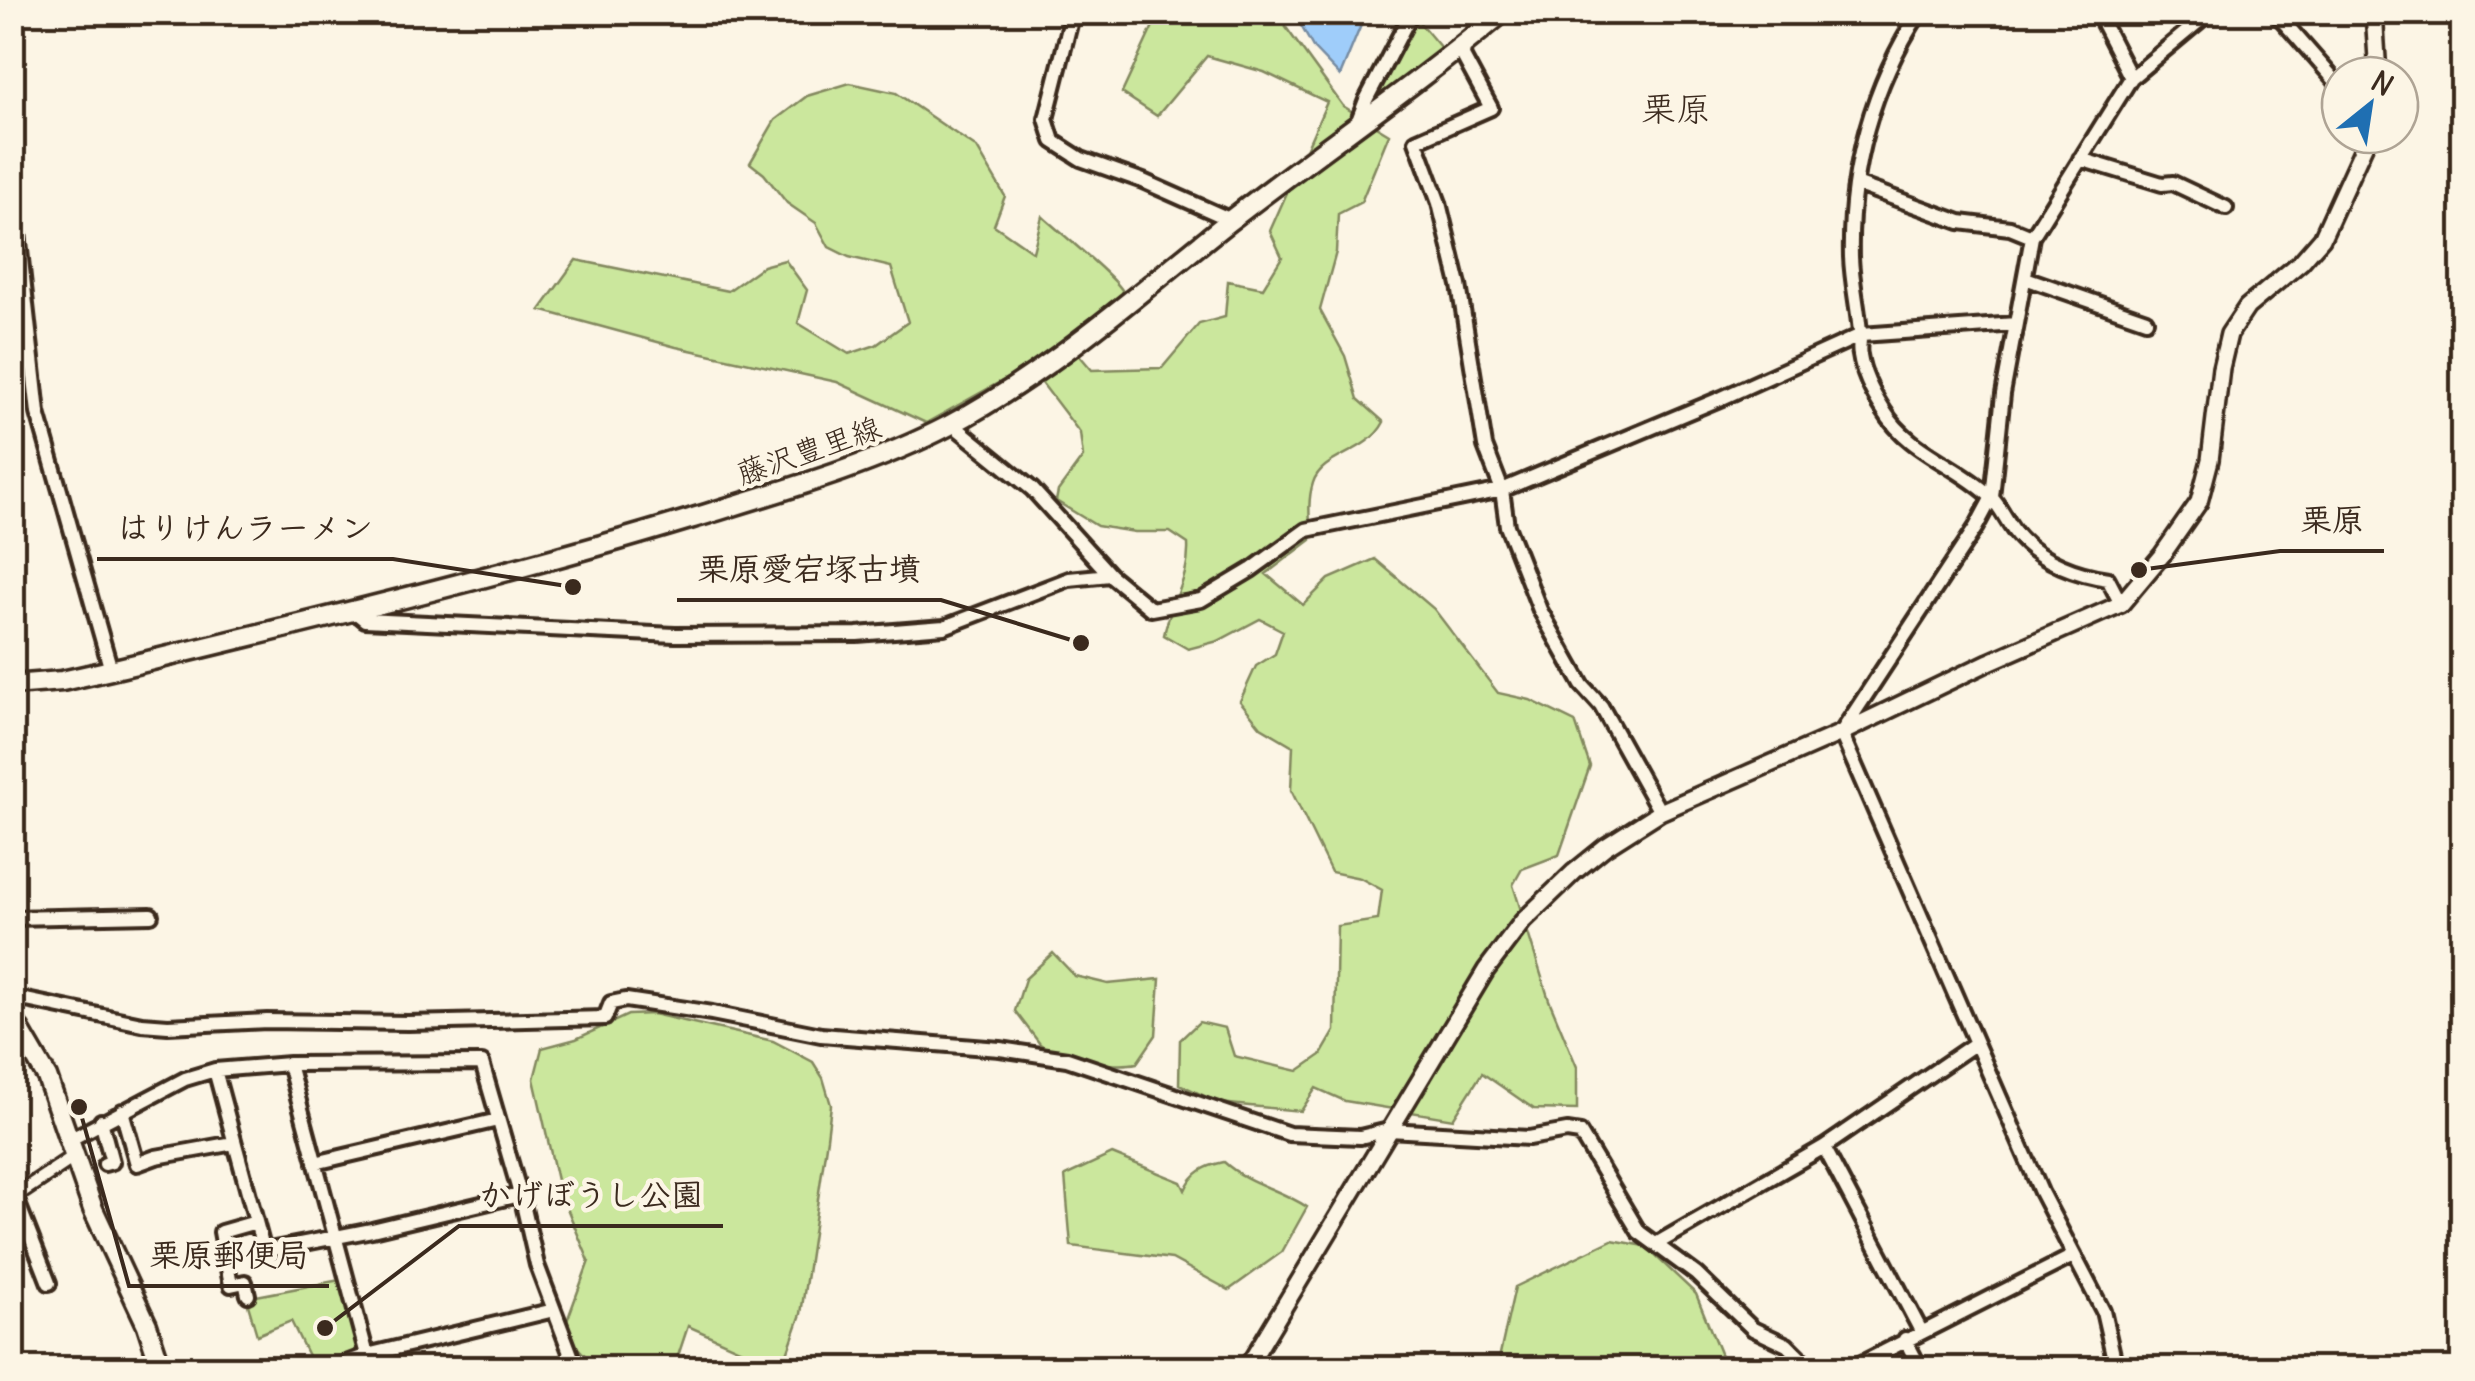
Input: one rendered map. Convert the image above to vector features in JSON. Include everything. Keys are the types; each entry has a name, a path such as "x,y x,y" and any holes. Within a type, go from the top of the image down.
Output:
{"main road":[{"name":"藤沢豊里線","path":"12,685 62,681 111,670 493,577 812,482 904,447 952,424 1051,363 1504,12"},
{"path":"12,1017 46,1077 93,1209 147,1325 161,1368"}],"street":[{"path":"1074,12 1046,119 1053,141 1080,160 1143,181 1231,220"},
{"path":"1355,129 1412,12"},
{"path":"1920,12 1878,88 1856,169 1851,254 1860,335 1858,351 1866,378 1884,413 1908,442 1932,453 1992,497 2020,538 2041,554 2082,575 2108,579 2121,604"},
{"path":"2097,12 2131,78"},
{"path":"1841,734 1992,497 2003,394 2032,237 2131,78 2210,12"},
{"path":"2275,12 2320,63"},
{"path":"2374,12 2377,55"},
{"path":"1464,45 1463,56 1492,108 1416,141 1439,203 1459,286 1485,446 1502,490 1507,526 1540,610 1582,685 1601,706 1660,812"},
{"path":"1247,1368 1486,970 1523,921 1605,847 1660,812 1841,734 2121,604 2162,556 2199,502 2210,460 2220,368 2229,334 2247,308 2302,262 2322,238 2360,155"},
{"path":"2080,159 2173,184 2226,208"},
{"path":"12,178 38,413 111,670"},
{"path":"1856,184 1960,222 2010,228 2032,237"},
{"path":"2025,278 2146,320"},
{"path":"952,424 1032,489 1110,575 1151,609 1201,600 1306,530 1502,490 1860,335 2016,324"},
{"path":"354,611 365,620 675,636 857,634 944,627 1070,579 1110,575"},
{"path":"1841,734 1976,1043 2102,1311 2116,1368"},
{"path":"12,918 151,915"},
{"path":"12,997 168,1026 267,1020 605,1018 611,1003 626,1000 821,1035 1000,1048 1066,1059 1289,1134 1360,1137 1390,1130 1530,1138 1580,1132 1639,1232 1696,1274 1754,1329 1787,1345 1810,1368"},
{"path":"1656,1244 1824,1147 1976,1043"},
{"path":"288,1064 368,1362"},
{"path":"49,1282 14,1197 101,1121 185,1079 214,1070 288,1064 482,1064 536,1264 576,1368"},
{"path":"214,1070 264,1251 519,1195"},
{"path":"122,1111 136,1164 234,1143"},
{"path":"315,1163 498,1120"},
{"path":"101,1121 112,1162 105,1164"},
{"path":"1824,1147 1921,1331"},
{"path":"248,1295 245,1282 230,1285 221,1232 256,1222"},
{"path":"1852,1368 2073,1256"},
{"path":"333,1368 368,1362 554,1310"},
{"path":"1905,1339 1920,1368"}],"green space":[{"path":"1250,12 1285,13 1285,26 1343,106 1389,134 1361,202 1338,214 1336,252 1320,310 1345,356 1358,399 1384,422 1367,441 1318,473 1310,497 1311,540 1266,574 1303,605 1329,579 1375,559 1434,609 1498,693 1530,700 1575,722 1590,766 1559,855 1522,869 1513,885 1549,1000 1577,1067 1577,1110 1534,1109 1482,1073 1453,1119 1345,1101 1316,1088 1301,1111 1219,1103 1179,1084 1180,1040 1199,1022 1225,1028 1234,1056 1298,1071 1321,1055 1335,1031 1337,926 1378,920 1382,890 1360,878 1331,872 1291,790 1293,746 1261,727 1240,701 1256,666 1275,654 1283,631 1260,619 1218,641 1188,649 1164,635 1186,568 1188,544 1170,532 1097,526 1056,501 1058,491 1083,457 1080,433 1029,366 926,423 837,382 676,347 540,310 576,260 728,291 763,266 785,260 807,290 798,323 849,354 876,345 908,322 891,267 849,257 829,247 816,223 787,203 750,163 775,120 807,96 850,83 896,93 977,148 1005,196 994,225 1033,252 1042,216 1119,286 1123,292 1112,306 1069,343 1092,370 1162,368 1199,324 1225,317 1228,281 1263,288 1282,257 1270,231 1327,102 1264,72 1207,56 1157,116 1122,93 1159,13 1214,21"},
{"path":"1414,16 1441,48 1373,103 1373,97"},
{"path":"1053,953 1075,976 1108,984 1160,979 1156,1035 1137,1063 1069,1066 1040,1044 1015,1011 1025,979"},
{"path":"653,1014 773,1041 813,1062 823,1078 831,1105 827,1138 801,1314 782,1368 688,1326 674,1368 597,1368 563,1332 589,1261 559,1189 534,1079 542,1048 576,1039 628,1015"},
{"path":"1112,1154 1181,1182 1185,1190 1200,1171 1224,1162 1243,1176 1307,1207 1282,1252 1229,1290 1172,1259 1071,1246 1065,1176"},
{"path":"1612,1240 1645,1246 1696,1294 1726,1368 1502,1368 1500,1354 1515,1287"},
{"path":"340,1280 360,1352 314,1368 291,1321 257,1335 246,1298"}],"water":[{"path":"1294,13 1366,13 1340,76 1314,49"}],"place":[{"name":"栗原","path":"2139,570"},
{"name":"はりけんラーメン","path":"573,587"},
{"name":"栗原愛宕塚古墳","path":"1081,643"},
{"name":"栗原郵便局","path":"79,1107"},
{"name":"かげぼうし公園","path":"325,1328"}],"district":[{"name":"栗原","path":"1676,109"}]}
